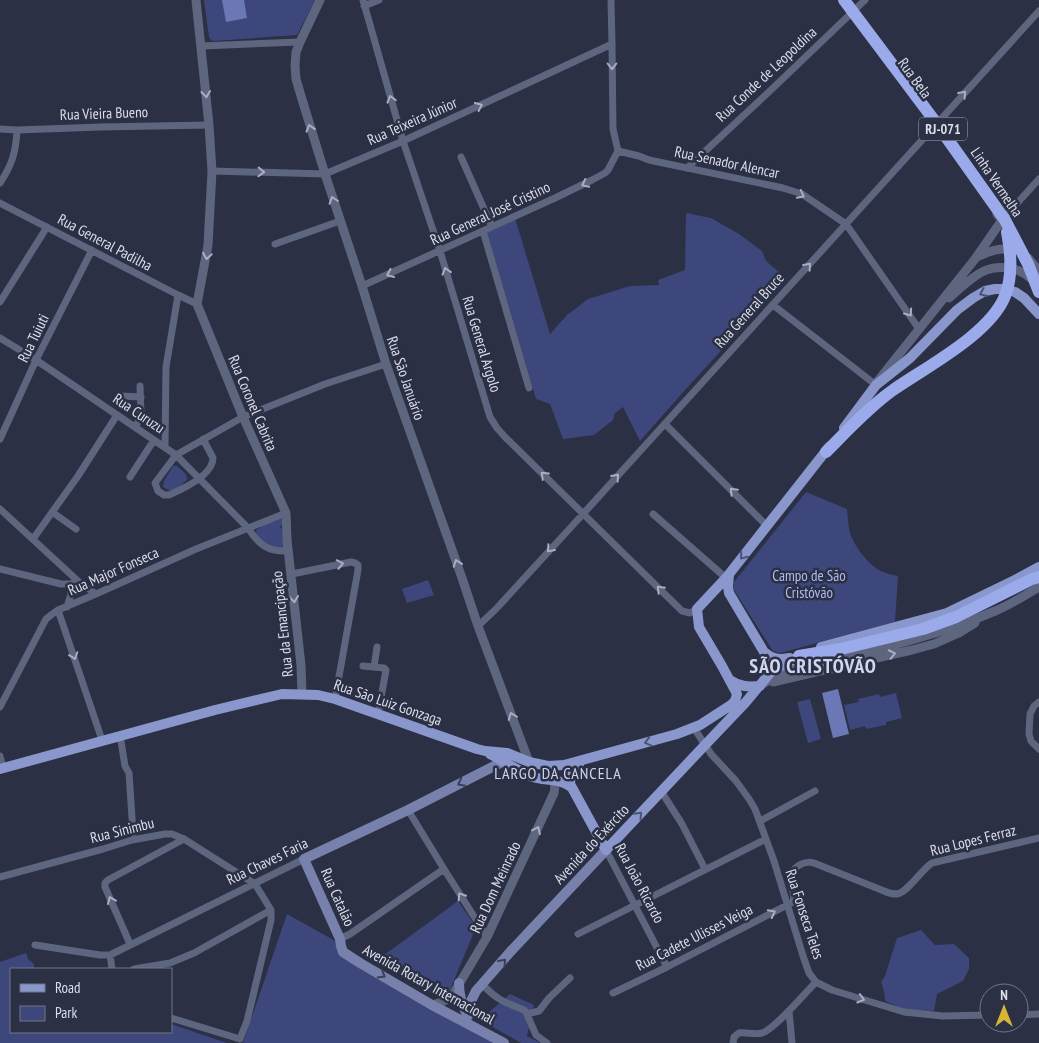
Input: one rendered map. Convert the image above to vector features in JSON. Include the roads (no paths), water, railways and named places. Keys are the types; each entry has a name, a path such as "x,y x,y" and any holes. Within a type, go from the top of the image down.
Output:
{"highway":[{"name":"Linha Vermelha","path":"842,0 934,120 1003,220 1037,280"},
{"name":"Linha Vermelha","path":"848,0 936,118 1007,218 1037,280"},
{"path":"826,452 880,399 980,329 1000,306 1009,285 1011,261 1009,242 1003,220"},
{"path":"799,656 841,649 923,629 956,617 1039,577"}],"main road":[{"path":"1039,314 1024,298 1015,292 1004,289 985,291 958,310 910,358 876,384 826,452 728,576 697,608 699,627 730,680 745,687 760,686 775,669 799,656 823,646 949,612 1039,567"},
{"path":"728,576 728,587 732,600 764,652 775,659 782,660 799,656"},
{"name":"Rua São Luiz Gonzaga","path":"2,768 120,735 282,694 318,694 485,751 507,753 529,762 548,766 564,765 694,728 735,701 737,692 730,680"},
{"name":"Avenida do Exército","path":"468,1016 471,998 511,951 760,686"},
{"path":"485,751 527,774 571,786"},
{"path":"504,761 529,762"},
{"name":"Rua Chaves Faria","path":"304,859 408,810 504,761"},
{"path":"571,786 571,776 575,767 581,761"},
{"name":"Rua João Ricardo","path":"571,786 606,850"},
{"name":"Rua Catalão","path":"304,859 341,944"},
{"name":"Avenida Rotary Internacional","path":"341,944 345,953 360,963 432,1005 504,1043"},
{"path":"460,983 459,994 462,1006 473,1023 480,1029"}],"street":[{"path":"196,0 212,171 208,245 197,304"},
{"name":"Rua São Januário","path":"320,0 296,52 296,79 300,96 386,364 478,626 529,762"},
{"path":"363,3 379,0"},
{"path":"611,0 612,129 618,151"},
{"name":"Rua Bela","path":"842,0 933,128 1003,220"},
{"name":"Rua Conde de Leopoldina","path":"687,168 865,0"},
{"name":"Rua General Argolo","path":"363,3 402,141 440,251 490,417 505,437 682,612 690,613 697,608"},
{"name":"Rua General Bruce","path":"478,626 496,609 583,514 1039,11"},
{"path":"201,46 300,42"},
{"name":"Rua Teixeira Júnior","path":"212,171 325,174 402,141 612,44"},
{"name":"Rua Vieira Bueno","path":"0,129 209,125"},
{"path":"0,183 11,163 18,130"},
{"name":"Rua Senador Alencar","path":"618,151 649,160 794,191 810,199 846,224 919,329"},
{"name":"Rua General José Cristino","path":"362,286 556,198 605,173 618,151"},
{"path":"461,157 492,227"},
{"path":"773,305 876,384 975,259 1003,220 1039,180"},
{"name":"Rua General Padilha","path":"0,203 197,304"},
{"path":"275,244 340,221"},
{"path":"0,302 47,227"},
{"path":"482,231 529,388"},
{"path":"975,259 988,251 1000,248 1021,253 1031,261 1037,280"},
{"name":"Rua Tuiuti","path":"0,439 36,360 92,250"},
{"path":"935,309 984,271 1003,268 1014,269 1037,280"},
{"path":"165,448 166,367 178,295"},
{"name":"Rua Coronel Cabrita","path":"197,304 243,417 286,513"},
{"name":"Rua Curuzu","path":"0,338 36,360 176,455 248,528 257,540 267,548 278,552 288,551"},
{"path":"203,439 213,458 211,467 199,479 169,495 164,495 158,491 155,482 176,455 203,439 243,417 325,384 386,364"},
{"path":"135,427 141,415 140,386"},
{"path":"121,396 141,397"},
{"path":"33,538 78,476 117,415"},
{"path":"665,424 767,526"},
{"path":"130,477 154,440"},
{"path":"0,509 79,582 96,594"},
{"path":"52,512 76,529"},
{"name":"Rua Major Fonseca","path":"0,707 46,620 58,610 196,549 286,513"},
{"name":"Rua da Emancipação","path":"286,513 288,551 301,665 302,694"},
{"path":"654,514 728,576"},
{"path":"292,574 351,562 358,565 335,699"},
{"path":"0,569 61,584 79,582"},
{"path":"67,607 71,594 70,584"},
{"path":"760,686 934,644 958,633 1039,587"},
{"path":"58,610 102,740"},
{"path":"374,667 378,647"},
{"path":"364,666 384,668 386,670 378,714"},
{"path":"1039,702 1030,718 1029,738 1039,749"},
{"name":"Rua Fonseca Teles","path":"694,728 711,754 750,799 760,821 809,973 816,982 832,990 904,1012 943,1016 979,1015"},
{"path":"120,735 125,766 129,773 133,833"},
{"path":"0,756 2,768"},
{"path":"548,766 554,774 555,781"},
{"name":"Rua Dom Meinrado","path":"432,1005 452,996 487,937 554,793 555,781"},
{"path":"760,821 815,791"},
{"path":"661,792 682,824 705,869"},
{"path":"408,810 487,937"},
{"name":"Rua Sinimbu","path":"0,877 132,840 172,834 184,838 255,884 270,910"},
{"path":"130,944 105,887 105,883 184,838"},
{"name":"Rua Lopes Ferraz","path":"787,905 792,902 794,897 790,878 793,871 799,865 806,862 814,862 884,891 896,894 903,892 932,863 1039,838"},
{"path":"578,934 766,839"},
{"name":"Rua João Ricardo","path":"606,850 667,967"},
{"name":"Rua Chaves Faria","path":"110,955 304,859"},
{"path":"341,944 350,934 444,869"},
{"name":"Rua Cadete Ulisses Veiga","path":"613,993 787,905"},
{"path":"140,968 170,963 194,953 270,910 268,933 247,1021 240,1040 172,1018"},
{"path":"35,945 110,955 112,968"},
{"path":"527,1014 539,1011 549,998 570,978"},
{"path":"734,1043 734,1037 738,1033 761,1033 765,1031 816,982"},
{"path":"482,984 499,1000 524,1010 536,1035 547,1043"},
{"path":"789,1010 792,1043"}],"district":[{"name":"SÃO CRISTÓVÃO","path":"813,666"},
{"name":"LARGO DA CANCELA","path":"558,773"}],"park label":[{"name":"Campo de São Cristóvão","path":"809,584"}]}
